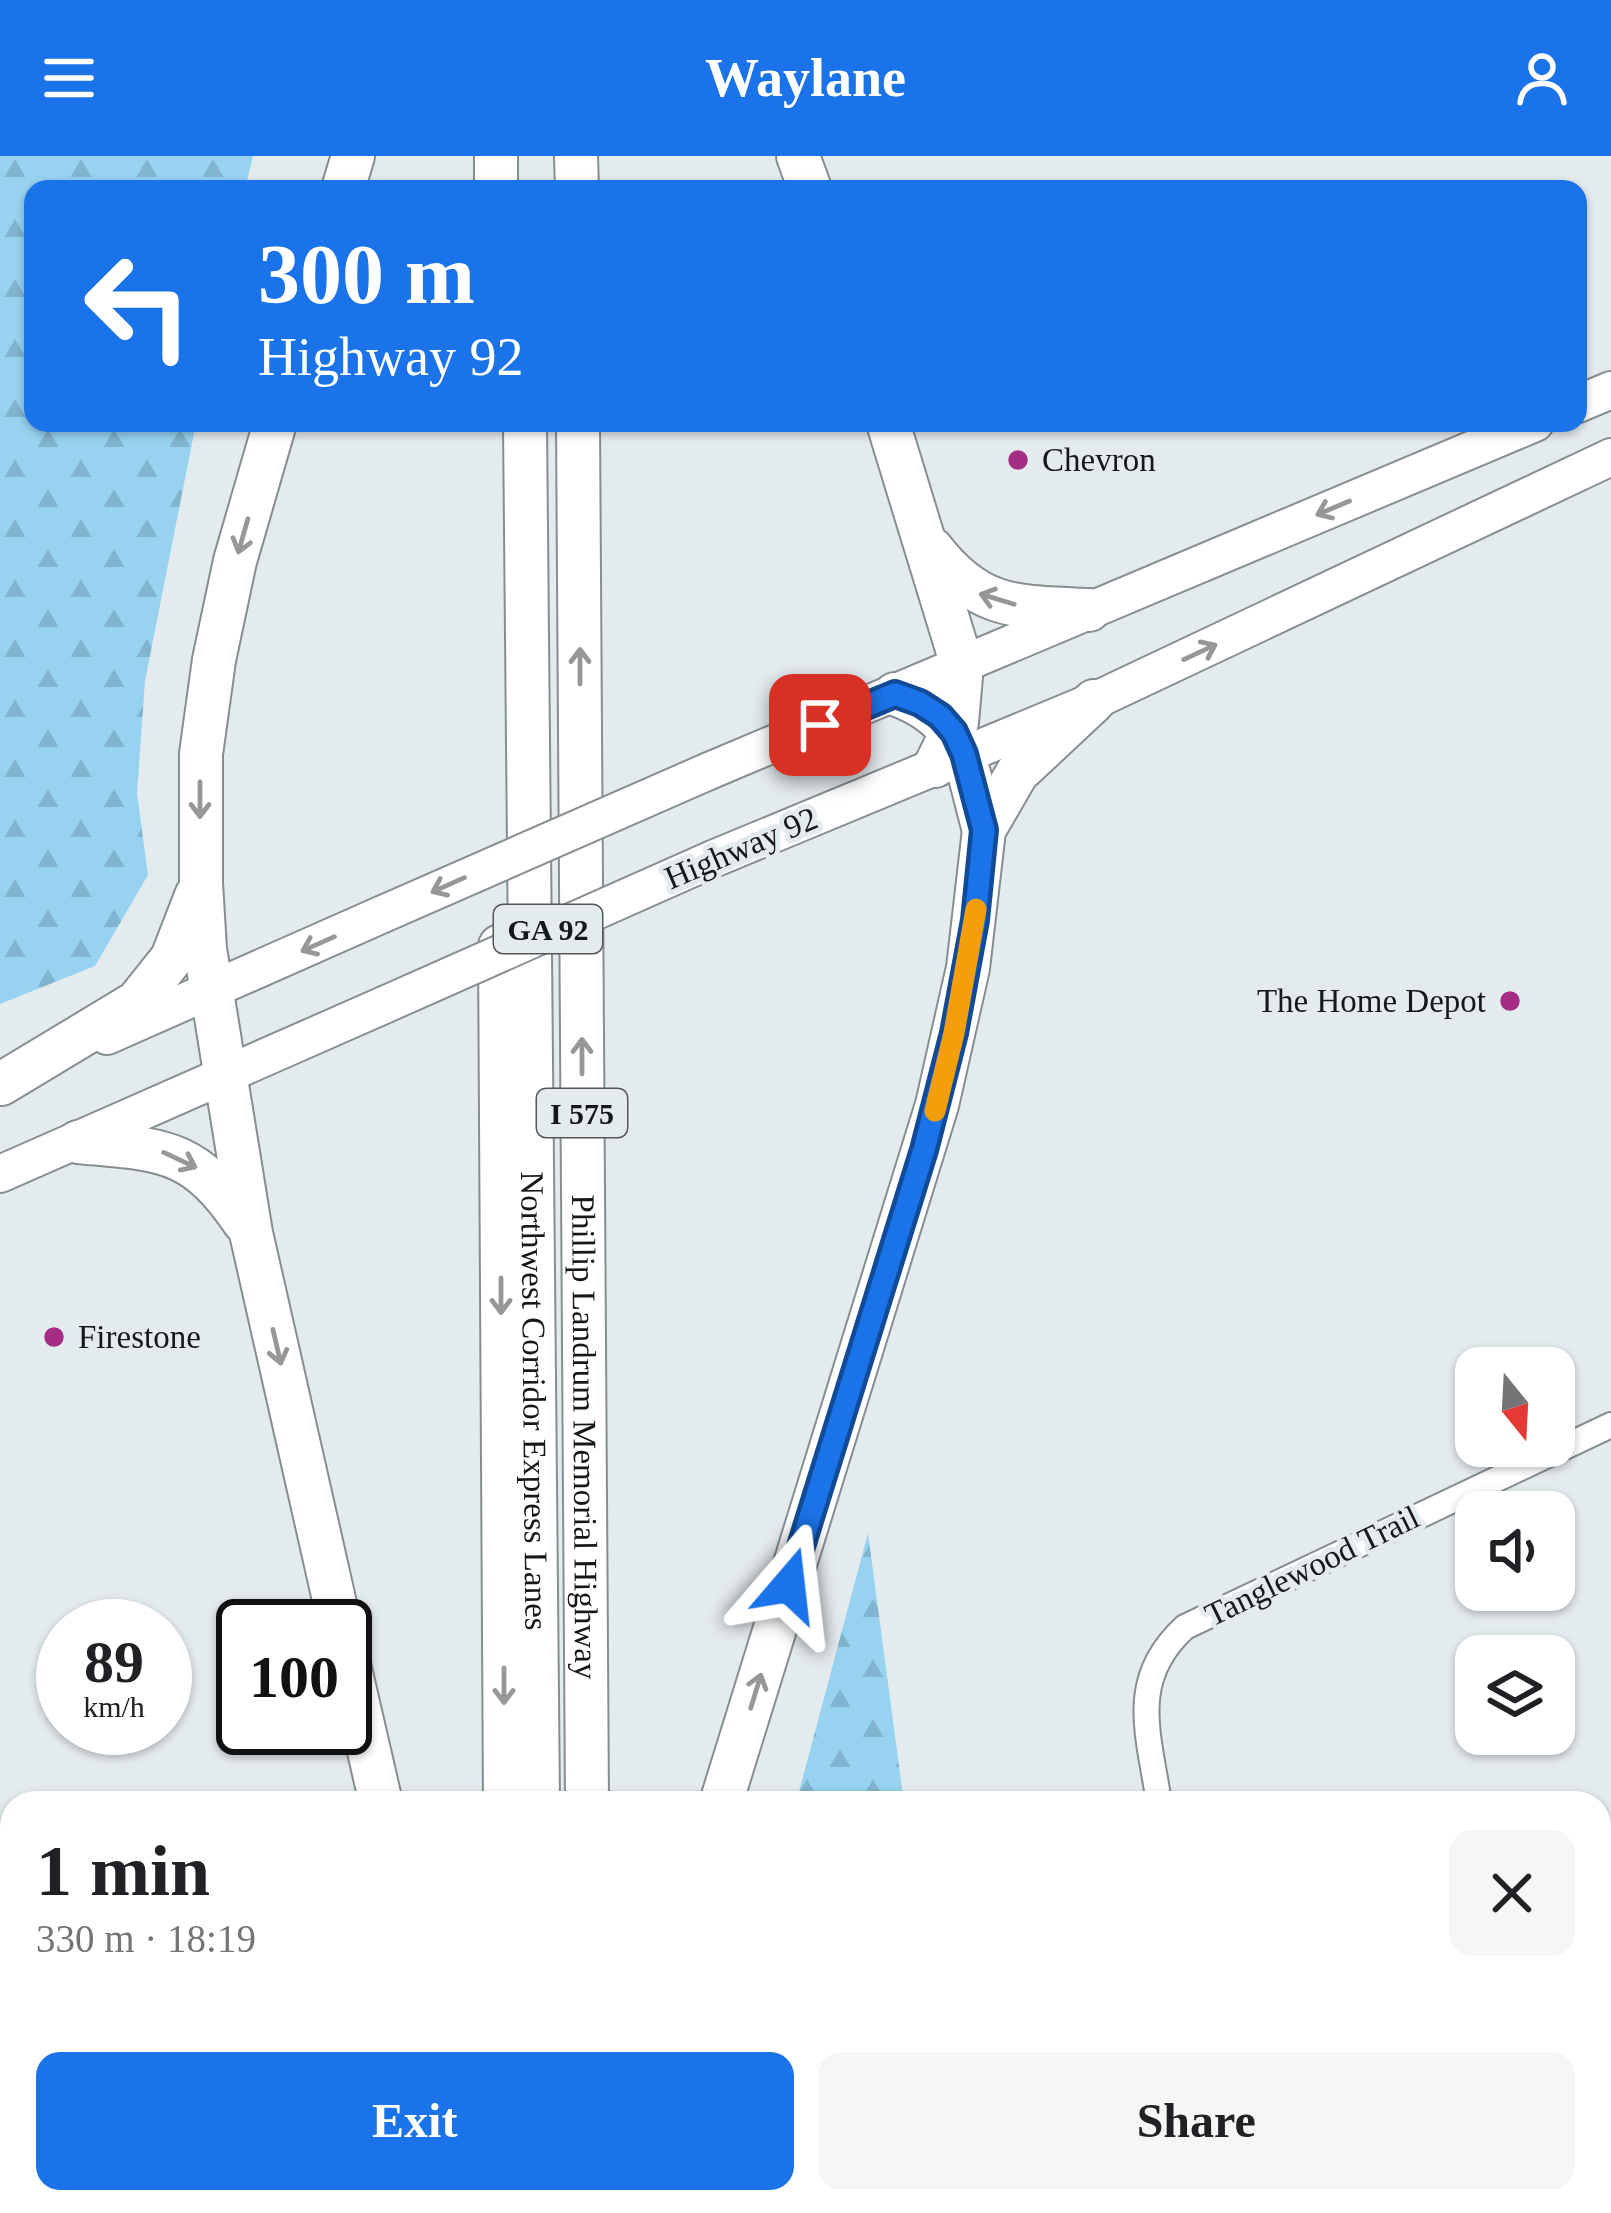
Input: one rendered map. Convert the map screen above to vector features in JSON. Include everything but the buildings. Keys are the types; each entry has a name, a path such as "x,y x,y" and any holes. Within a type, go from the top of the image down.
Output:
{"highway":[{"path":"272,432 223,611 205,717 201,884 205,949 251,1233 334,1599"},
{"name":"I 575","path":"497,432 505,1791"},
{"name":"Northwest Corridor Express Lanes","path":"525,432 538,1791"},
{"name":"Phillip Landrum Memorial Highway","path":"578,432 587,1791"},
{"path":"891,432 962,665 962,695 951,751"},
{"path":"926,542 950,573 983,598 1027,607 1089,610"},
{"path":"895,694 920,703 951,751 984,830"},
{"path":"725,1791 931,1127 968,968 984,830 1016,773 1094,701"},
{"path":"0,1084 137,1002 172,958 201,884"},
{"path":"77,1142 155,1149 190,1162 221,1190 251,1233"},
{"path":"370,1755 378,1791"}],"main road":[{"path":"1419,472 1446,432"},
{"name":"GA 92","path":"0,1084 710,771 1514,432"},
{"name":"Highway 92","path":"0,1174 951,751 1094,701 1611,457"}],"street":[{"name":"Tanglewood Trail","path":"1159,1791 1146,1688 1165,1645 1185,1628 1611,1425"}],"green space":[{"path":"0,156 253,156 247,180 24,180 24,432 194,432 145,681 137,793 148,875 95,966 0,1004"},
{"path":"868,1533 902,1791 799,1791"}],"slow traffic":[{"path":"935,1111 968,968 976,909"}],"place":[{"name":"Chevron","path":"1018,460"},
{"name":"The Home Depot","path":"1510,1001"},
{"name":"Firestone","path":"54,1337"}],"route":[{"path":"789,1585 937,1105 968,968 984,830 954,732 920,703 895,694 820,725"}]}
